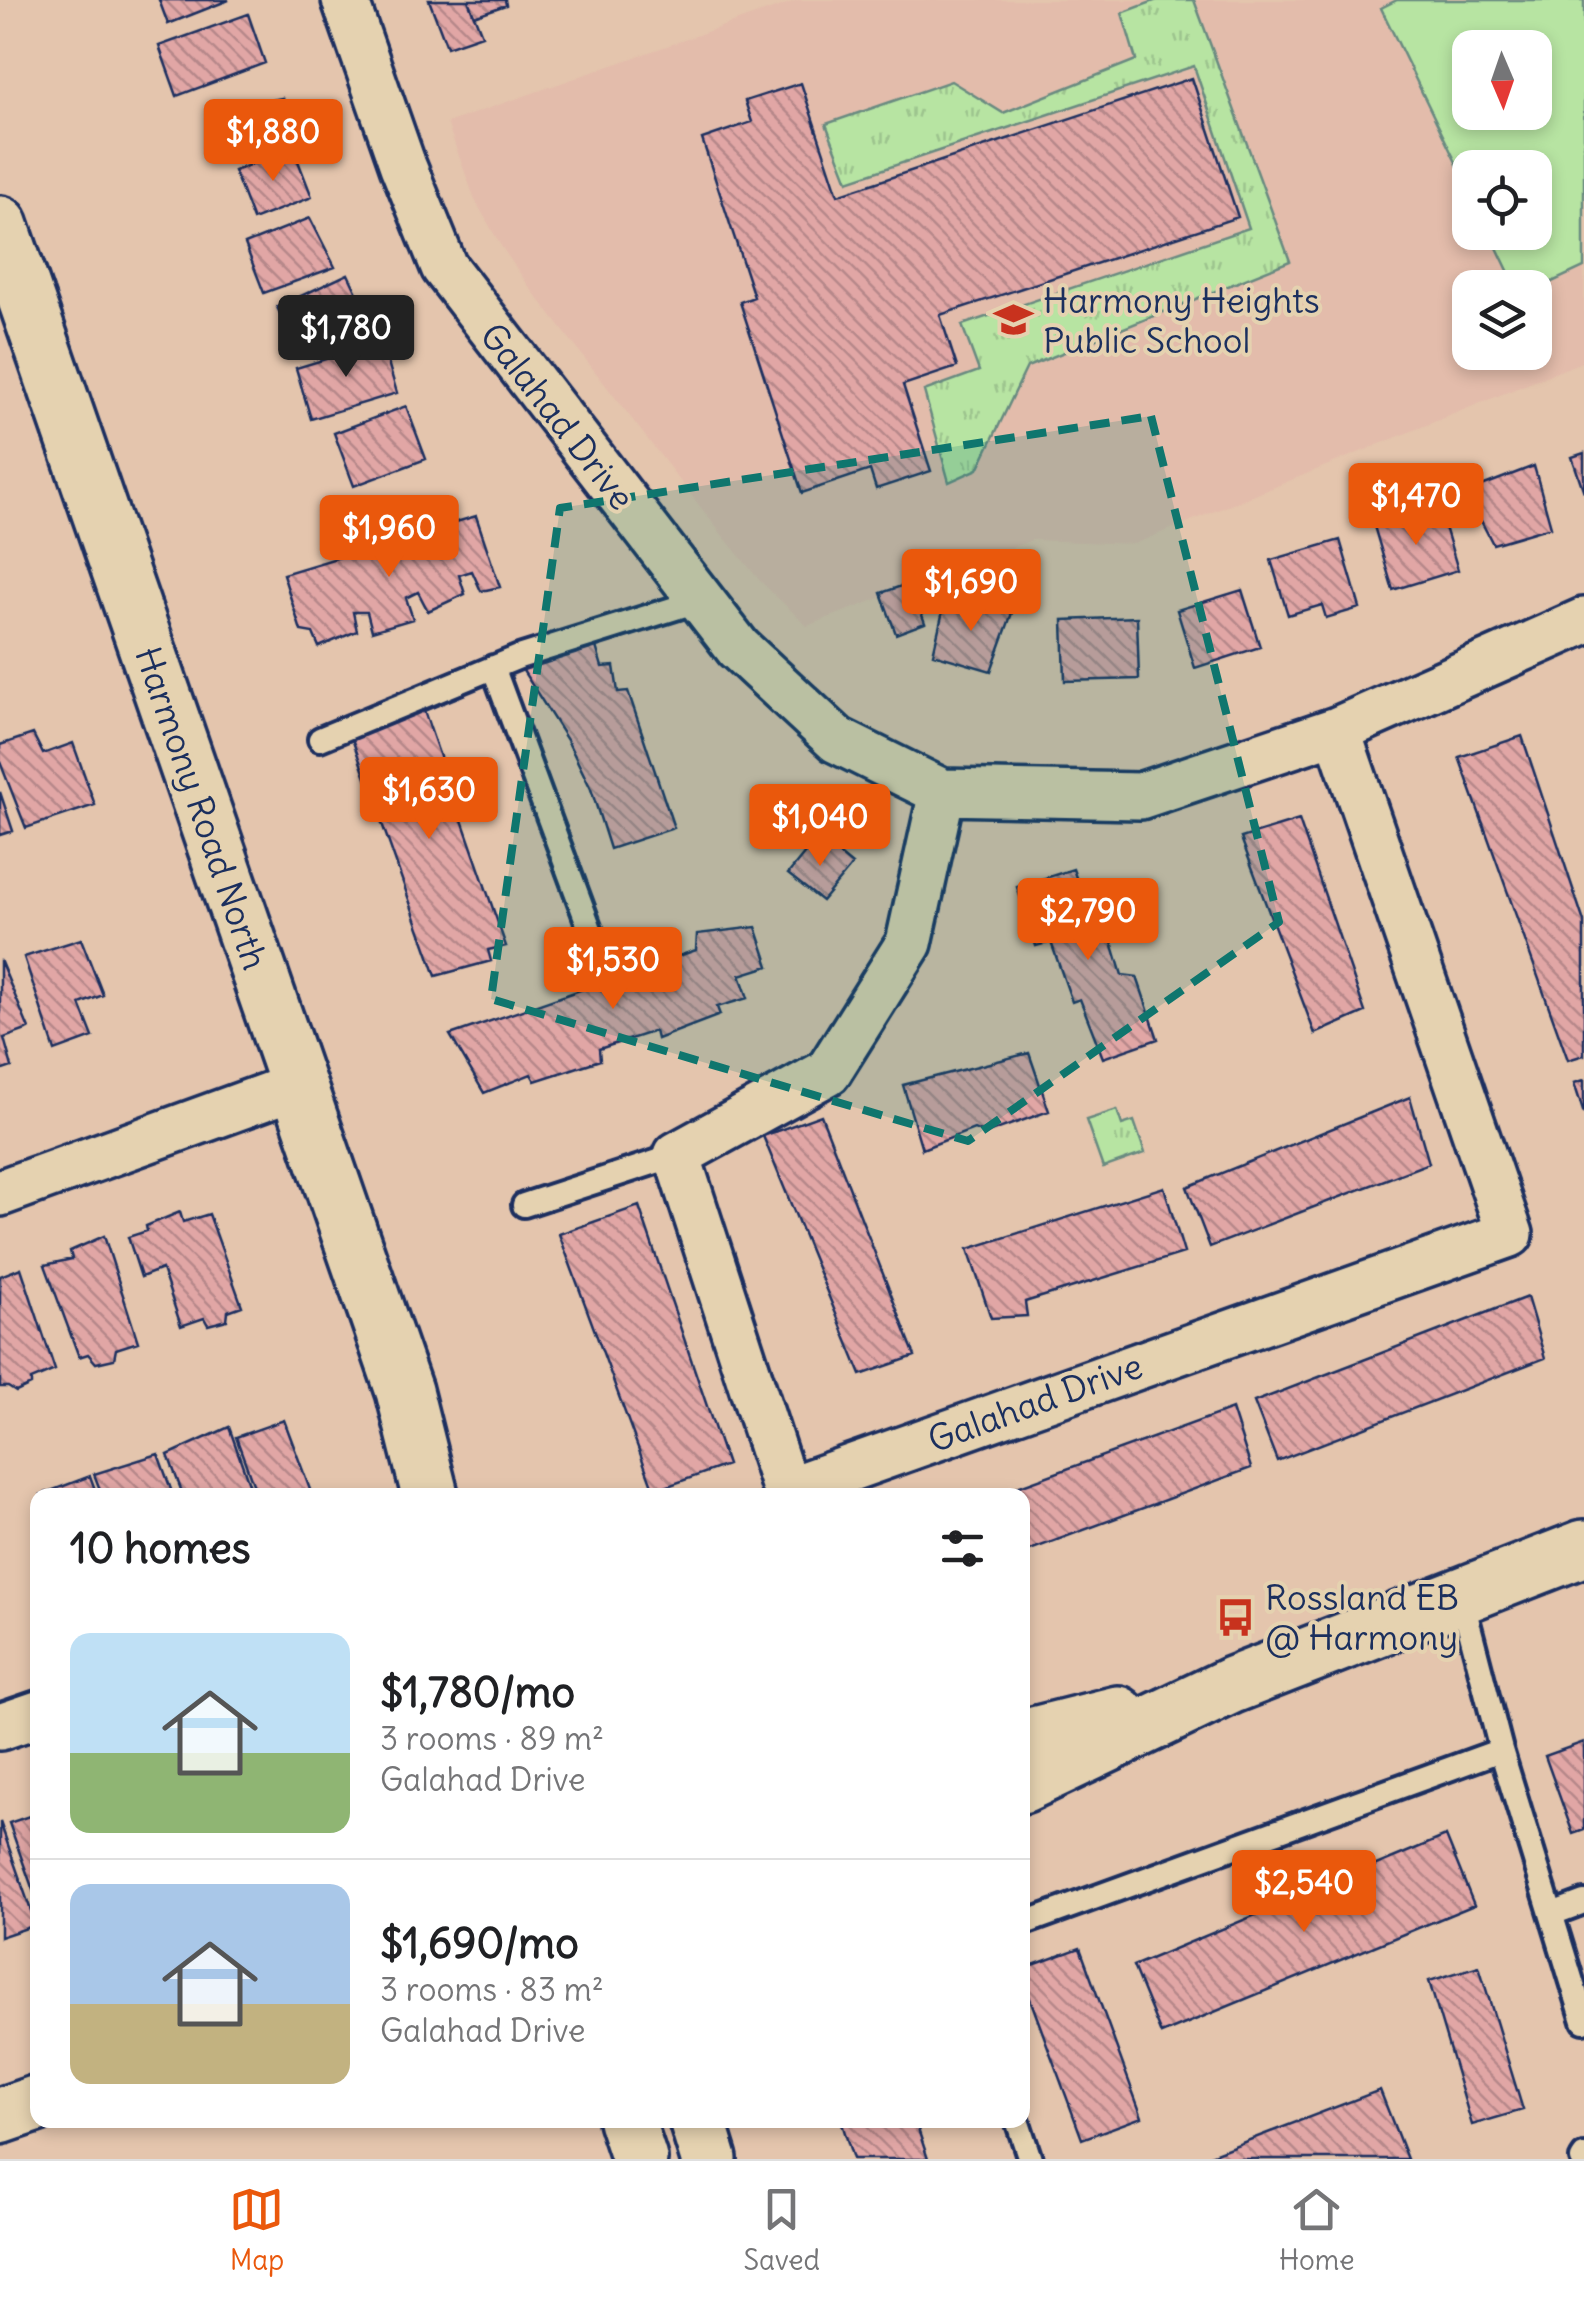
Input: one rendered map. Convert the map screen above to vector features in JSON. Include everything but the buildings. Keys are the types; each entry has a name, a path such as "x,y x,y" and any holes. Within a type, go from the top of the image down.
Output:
{"main road":[{"name":"Harmony Road North","path":"0,224 404,1391 428,1488"},
{"name":"Harmony Road North","path":"404,1391 462,1488"},
{"path":"1030,1781 1232,1685 1584,1548"},
{"path":"1030,1736 1232,1685"},
{"path":"0,2116 30,2106"},
{"path":"629,2128 639,2159"},
{"path":"699,2128 709,2159"}],"street":[{"name":"Galahad Drive","path":"345,0 403,166 444,267 738,648 837,740 942,792 1140,796 1338,730 1584,621"},
{"name":"Galahad Drive","path":"794,1488 1510,1234 1338,730"},
{"path":"678,1155 828,1072 909,943 942,792"},
{"path":"0,1193 298,1085"},
{"name":"Galahad Drive","path":"678,1155 785,1488"},
{"path":"0,1727 30,1717"}],"lane":[{"path":"320,739 492,667 700,600"},
{"path":"492,667 594,940"},
{"path":"524,1205 678,1155"},
{"path":"1460,1595 1501,1750 1584,2021"},
{"path":"1030,1921 1501,1750"},
{"path":"1552,1914 1584,1902"},
{"path":"1019,2128 1030,2159"}],"highlighted area":[{"path":"1151,416 1279,922 968,1141 491,999 560,508"}],"shaded area":[{"name":"Harmony Heights Public School","path":"798,0 1584,0 1584,361 1134,544 1032,540 807,626 760,581 719,531 530,288 475,200 447,123"}],"green space":[{"path":"1157,0 1194,0 1290,261 1027,367 978,469 949,482 924,391 979,371 962,325 1249,228 1194,66 848,181 826,124 951,81 1003,113 1136,60 1122,13"},
{"path":"1397,0 1584,0 1584,267 1552,282 1552,270 1508,270 1498,250 1552,250 1552,150 1452,150 1452,154 1381,8"},
{"path":"1117,1110 1122,1125 1134,1121 1145,1153 1103,1168 1086,1120"}],"place":[{"name":"Harmony Heights Public School","path":"1013,320"},
{"name":"Rossland EB @ Harmony","path":"1235,1617"}]}
